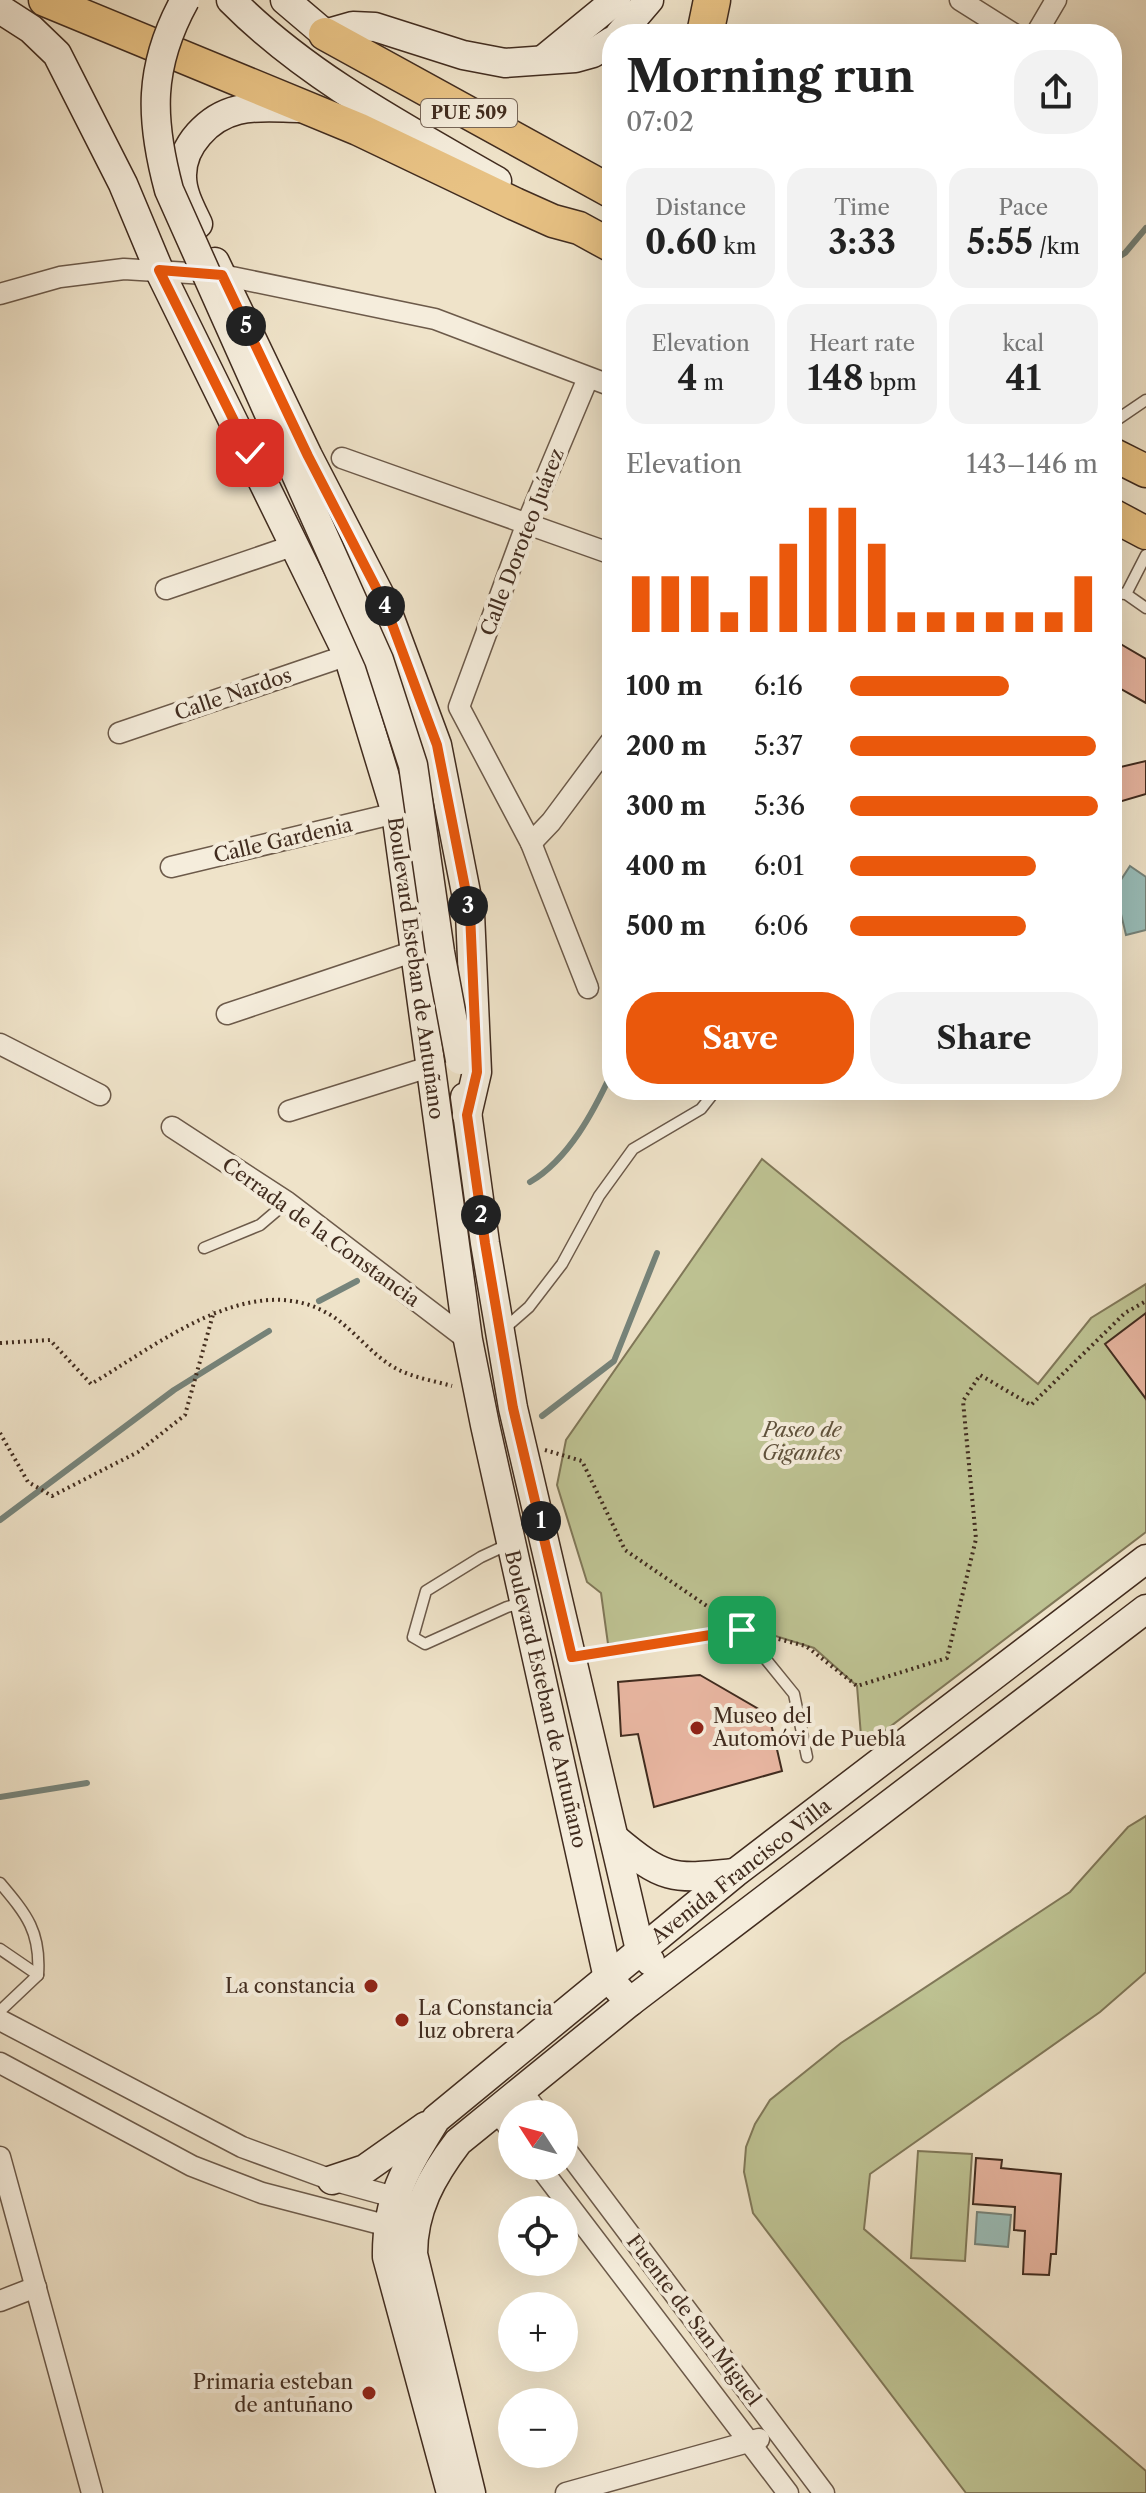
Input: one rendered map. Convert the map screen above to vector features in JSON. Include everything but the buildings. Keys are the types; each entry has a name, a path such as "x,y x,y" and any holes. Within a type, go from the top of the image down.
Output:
{"highway":[{"path":"707,24 712,0"}],"main road":[{"path":"45,0 310,108 540,216 579,228"},
{"name":"PUE 509","path":"325,34 602,186"},
{"name":"PUE 509","path":"579,228 602,241"},
{"path":"1122,459 1146,471"},
{"path":"1122,520 1146,533"}],"street":[{"name":"Boulevard Esteban de Antuñano","path":"185,0 171,25 159,60 154,113 162,164 169,190 384,675 413,765 513,1408 524,1443 640,1950"},
{"name":"PUE 509","path":"231,0 252,21 332,82 579,228"},
{"name":"PUE 509","path":"285,0 325,34"},
{"path":"544,59 616,0"},
{"path":"629,24 649,0"},
{"path":"960,0 998,24"},
{"path":"1042,24 1056,0"},
{"name":"Boulevard Esteban de Antuñano","path":"0,9 31,29 57,54 123,184 159,270 348,655 396,813 468,1340 608,1978"},
{"path":"325,34 353,26 375,27 486,61 505,63 560,60 593,53 602,47"},
{"path":"310,108 251,108 224,115 202,130 187,152 181,178 186,200 308,456 385,605 437,745 470,913 477,1072 467,1115"},
{"path":"0,294 60,277 124,269 222,275 435,319 602,383"},
{"name":"Calle Doroteo Juárez","path":"531,843 459,707 527,523 588,378"},
{"path":"342,458 602,550"},
{"path":"166,589 295,545"},
{"name":"Calle Nardos","path":"119,733 348,655"},
{"path":"588,988 531,843 551,822 602,753"},
{"name":"Calle Gardenia","path":"171,867 396,813"},
{"path":"227,1014 415,951"},
{"path":"0,1044 100,1095"},
{"path":"289,1111 429,1067"},
{"name":"Cerrada de la Constancia","path":"172,1127 287,1202 468,1340"},
{"name":"Avenida Francisco Villa","path":"400,2229 407,2201 411,2161 436,2119 735,1873 1146,1559"},
{"name":"Avenida Francisco Villa","path":"517,2100 522,2091 630,2002 1146,1609"},
{"path":"614,1838 648,1867 686,1879 735,1873"},
{"path":"640,1950 665,1976"},
{"path":"608,1978 630,2002"},
{"path":"0,2020 242,2147 332,2180 407,2201"},
{"path":"0,2063 192,2166 262,2193 400,2229 413,2254 471,2493"},
{"path":"522,2091 529,2100"},
{"path":"332,2180 365,2169 436,2119"},
{"name":"Avenida Francisco Villa","path":"407,2201 436,2172 458,2142 498,2124"},
{"path":"0,2157 92,2493"},
{"name":"Fuente de San Miguel","path":"578,2166 824,2493"},
{"name":"Fuente de San Miguel","path":"550,2180 788,2493"},
{"path":"400,2229 387,2257 451,2493"},
{"path":"0,2301 36,2287"},
{"path":"566,2493 778,2433"}],"lane":[{"path":"1122,416 1146,400"},
{"path":"1126,594 1146,555"},
{"path":"1122,594 1146,608"},
{"path":"500,1332 529,1307 562,1264 599,1196 633,1149 701,1109 708,1100"},
{"path":"204,1248 260,1225 287,1202"},
{"path":"511,1543 481,1557 426,1591 413,1637 425,1644 507,1607 525,1603"},
{"path":"572,1657 742,1630 794,1694 807,1757"},
{"path":"0,1883 26,1913 39,1947 38,1975 0,2011"},
{"path":"0,1949 38,1975"}],"path":[{"path":"947,1658 976,1539 963,1401 980,1375 1031,1405 1125,1313 1146,1301"},
{"path":"0,1433 28,1482 52,1496 138,1452 185,1415 214,1311"}],"green space":[{"name":"Paseo de Gigantes","path":"762,1159 1038,1384 1091,1318 1146,1284 1146,1532 862,1748 857,1686 814,1648 753,1629 608,1644 601,1593 587,1582 557,1485 566,1440"},
{"path":"1146,1816 1146,1972 1100,2012 870,2174 864,2229 1146,2471 1146,2493 966,2493 753,2213 744,2172 746,2147 755,2124 770,2100 841,2043 1070,1892 1128,1827"},
{"path":"918,2151 972,2154 965,2261 911,2258"}],"water":[{"path":"1130,866 1146,877 1146,930 1126,935 1122,918 1122,878"},
{"path":"977,2212 1011,2215 1008,2247 975,2244"}],"waterway":[{"path":"1122,255 1146,228"},
{"path":"530,1182 557,1161 579,1133 602,1092"},
{"path":"542,1416 614,1361 657,1253"},
{"path":"319,1301 357,1281"},
{"path":"0,1520 174,1390 269,1331"},
{"path":"0,1797 87,1783"}],"place":[{"name":"Museo del Automóvi de Puebla","path":"697,1728"},
{"name":"La constancia","path":"371,1986"},
{"name":"La Constancia luz obrera","path":"402,2020"},
{"name":"Primaria esteban de antuñano","path":"369,2393"}],"route":[{"path":"250,453 159,270 222,275 308,456 385,605 437,745 470,913 477,1072 467,1115 485,1243 513,1408 524,1443 572,1657 742,1630"}]}
